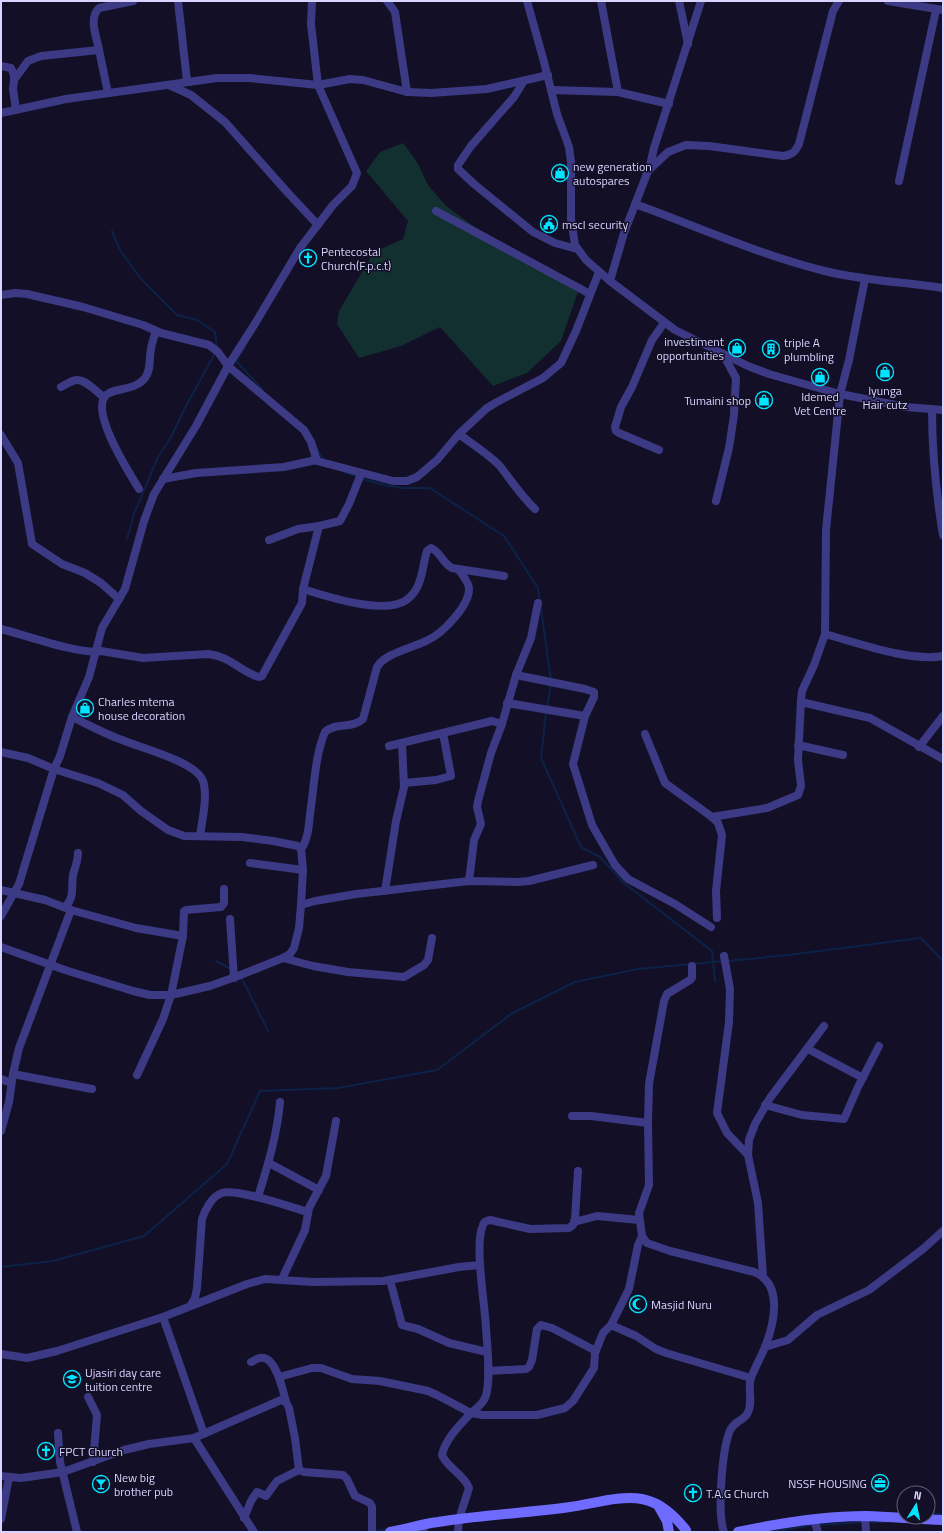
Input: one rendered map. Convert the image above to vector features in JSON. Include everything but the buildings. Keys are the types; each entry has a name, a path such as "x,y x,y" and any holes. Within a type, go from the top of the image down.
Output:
{"street":[{"path":"108,93 93,19 95,12 99,8 133,1"},
{"path":"178,1 187,81"},
{"path":"1,916 13,892 19,884 54,769 60,756 72,717 89,677 94,653 102,628 125,589 144,521 154,494 196,426 228,366 300,248 333,205 352,186 357,173 318,85 311,24 312,1"},
{"path":"387,1 395,12 407,92"},
{"path":"527,1 548,74 557,114 569,146 571,162 571,220 577,248 586,260 610,281 664,323 683,335 769,374 840,394 892,404 943,410"},
{"path":"601,1 618,92"},
{"path":"679,1 688,44"},
{"path":"610,281 624,233 648,171 701,1"},
{"path":"648,171 668,152 686,145 709,146 783,156 790,156 796,151 833,11 839,1"},
{"path":"888,1 939,10 899,181"},
{"path":"14,80 28,61 41,56 100,50"},
{"path":"1,66 11,68 14,75 13,88 16,110"},
{"path":"1,113 66,99 217,78 235,78 318,85 350,79 363,80 407,92 431,93 487,89 548,74"},
{"path":"524,81 511,102 470,146 458,165 458,169 533,232 555,242 577,248"},
{"path":"169,85 191,95 225,122 318,225"},
{"path":"551,90 618,92 668,104"},
{"path":"635,204 782,258 829,272 865,279 943,288"},
{"path":"436,211 590,294"},
{"path":"163,480 196,474 290,466 316,460 321,463 361,474 393,481 403,482 411,480 422,474 437,460 459,434 487,408 526,388 561,363 599,272"},
{"path":"712,817 767,808 798,795 801,786 798,745 802,691 825,634 826,530 840,394 849,360 865,279"},
{"path":"1,295 15,293 27,294 83,307 143,325 156,331 209,345 218,352 228,366 304,430 311,442 316,460"},
{"path":"659,450 619,433 616,431 615,427 621,407 632,387 652,340 664,323"},
{"path":"139,489 109,435 102,407 104,398 109,393 133,386 145,379 148,373 151,349 156,331"},
{"path":"716,501 729,448 735,408 736,378 723,354"},
{"path":"61,387 74,381 85,382 104,398"},
{"path":"932,409 933,456 937,499 943,535"},
{"path":"459,434 496,462 522,497 534,509"},
{"path":"1,436 18,463 32,544 62,564 85,573 101,583 119,599"},
{"path":"269,540 298,529 337,522 342,519 361,474"},
{"path":"1,629 54,644 94,653 101,651 143,658 217,654 225,657 259,677 262,676 302,602 302,589 311,561 319,526"},
{"path":"302,589 339,600 365,605 392,605 406,601 421,578 426,555 430,548 434,549 449,567 459,570 504,576"},
{"path":"1,947 50,965 150,995 171,995 210,986 234,978 290,954 294,948 299,928 302,905 303,870 301,849 304,845 308,829 316,768 325,732 331,728 358,722 362,719 376,667 380,662 432,638 456,616 465,603 469,590 468,584 459,570"},
{"path":"468,881 474,840 481,824 477,807 491,753 502,724 516,675 531,638 538,603"},
{"path":"825,634 902,654 925,657 943,656"},
{"path":"516,675 592,691 595,694 585,716 574,758 574,768 592,825 615,865 628,879 675,904 711,927"},
{"path":"801,702 870,718 919,747 943,759"},
{"path":"507,703 585,716"},
{"path":"919,747 943,716"},
{"path":"72,717 122,740 178,761 198,772 203,781 205,793 200,836"},
{"path":"388,746 492,721 502,724"},
{"path":"404,783 436,780 451,776 443,733"},
{"path":"645,734 666,784 712,817 718,823 722,835 716,891 717,918"},
{"path":"385,891 404,783 402,743"},
{"path":"798,745 843,755"},
{"path":"1,752 28,758 54,769 98,783 123,795 158,824 176,834 184,836 242,837 273,840 293,844 301,849"},
{"path":"2,1127 19,1048 50,965 68,909 71,898 73,874 78,853"},
{"path":"250,863 303,870"},
{"path":"302,905 334,897 468,881 524,881 593,864"},
{"path":"137,1075 163,1019 171,995 183,936 185,910 221,907 224,903 224,888"},
{"path":"1,890 45,900 68,909 136,928 183,936"},
{"path":"230,919 234,978"},
{"path":"283,958 313,966 348,972 404,977 424,965 428,960 432,938"},
{"path":"724,956 730,989 729,1022 717,1113 728,1133 748,1155"},
{"path":"692,966 692,978 667,994 664,1000 651,1072 648,1123 649,1186 639,1213 642,1236 647,1243 670,1251 737,1267 764,1276"},
{"path":"724,1532 722,1526 721,1496 725,1449 730,1430 738,1421 747,1415 751,1378 765,1347 773,1320 774,1311 772,1289 764,1276 758,1203 748,1155 750,1134 765,1105 824,1026"},
{"path":"765,1105 802,1115 844,1119 879,1046"},
{"path":"808,1049 863,1078"},
{"path":"13,1074 92,1089"},
{"path":"1,1079 11,1083"},
{"path":"258,1197 269,1163 277,1129 280,1102"},
{"path":"572,1116 591,1116 648,1123"},
{"path":"282,1279 305,1230 308,1212 327,1174 336,1121"},
{"path":"269,1163 319,1190"},
{"path":"574,1222 578,1172"},
{"path":"191,1305 195,1298 197,1288 201,1226 204,1212 213,1200 224,1192 258,1197 308,1212"},
{"path":"458,1532 459,1519 469,1488 465,1480 444,1460 442,1455 445,1446 471,1413 485,1399 488,1389 486,1327 480,1265 480,1237 482,1225 490,1220 530,1229 567,1228 574,1222 597,1216 639,1220"},
{"path":"765,1347 788,1340 817,1315 869,1290 923,1249 943,1231"},
{"path":"278,1377 312,1368 321,1368 352,1379 380,1381 428,1392 438,1395 471,1413 483,1416 518,1414 533,1415 565,1408 572,1401 595,1365 596,1351 604,1331 610,1325 629,1289 638,1245 642,1236"},
{"path":"1,1354 27,1358 57,1351 163,1317 191,1305 265,1279 313,1282 390,1280 480,1265"},
{"path":"390,1280 402,1325 418,1329 449,1343 487,1352"},
{"path":"163,1317 204,1434"},
{"path":"488,1371 529,1367 532,1360 537,1328 542,1325 552,1328 596,1351"},
{"path":"610,1325 636,1336 656,1349 666,1353 751,1378"},
{"path":"251,1362 260,1358 266,1359 274,1366 289,1408 299,1470"},
{"path":"88,1397 97,1415 93,1462"},
{"path":"1,1520 5,1477 21,1478 63,1472 124,1450 174,1440 194,1438 281,1400 286,1402"},
{"path":"58,1433 60,1462 78,1532"},
{"path":"194,1438 254,1532"},
{"path":"244,1518 251,1501 258,1492 266,1496 277,1482 299,1470 304,1472 342,1476 347,1479 355,1496 370,1504 372,1507 372,1532"},
{"path":"390,1532 459,1519 571,1507 613,1500 642,1499 657,1504 668,1511 677,1518 688,1531"},
{"path":"657,1504 667,1521 669,1532"},
{"path":"865,1516 866,1532"},
{"path":"738,1532 773,1528 814,1520 865,1516 943,1520"},
{"path":"814,1520 818,1532"},
{"path":"411,1528 424,1532"},
{"path":"673,1532 679,1529 688,1531"}],"green space":[{"path":"403,143 417,162 428,185 446,206 472,225 578,292 561,341 527,373 493,386 440,327 401,346 359,358 337,324 339,311 374,252 403,239 408,221 366,171 380,152"}],"waterway":[{"path":"112,231 120,250 141,279 177,315 197,320 215,332 217,349"},
{"path":"245,347 236,361 262,389"},
{"path":"127,539 134,514 158,457 171,437 215,353"},
{"path":"316,447 323,459"},
{"path":"342,471 358,477"},
{"path":"362,479 402,488 430,488 504,536 538,588 551,680"},
{"path":"547,707 551,684"},
{"path":"546,712 541,758 581,847 600,857 624,883 712,951 715,981"},
{"path":"728,961 921,938 943,961"},
{"path":"216,961 231,969"},
{"path":"694,964 724,961"},
{"path":"1,1267 53,1261 144,1236 227,1164 260,1091 338,1088 437,1070 511,1014 575,982 638,969 690,964"},
{"path":"240,977 268,1031"},
{"path":"936,1514 943,1514"},
{"path":"819,1525 864,1522"},
{"path":"869,1522 886,1522"},
{"path":"768,1532 814,1525"},
{"path":"375,1531 388,1529"}],"place":[{"name":"new generation autospares","path":"560,173"},
{"name":"mscl security","path":"549,224"},
{"name":"Pentecostal Church(F.p.c.t)","path":"308,258"},
{"name":"investiment opportunities","path":"737,348"},
{"name":"triple A plumbling","path":"771,349"},
{"name":"Iyunga Hair cutz","path":"885,372"},
{"name":"Idemed Vet Centre","path":"820,377"},
{"name":"Tumaini shop","path":"764,400"},
{"name":"Charles mtema house decoration","path":"85,708"},
{"name":"Masjid Nuru","path":"638,1304"},
{"name":"Ujasiri day care tuition centre","path":"72,1379"},
{"name":"FPCT Church","path":"46,1451"},
{"name":"NSSF HOUSING","path":"880,1483"},
{"name":"New big brother pub","path":"101,1484"},
{"name":"T.A.G Church","path":"693,1493"}]}
